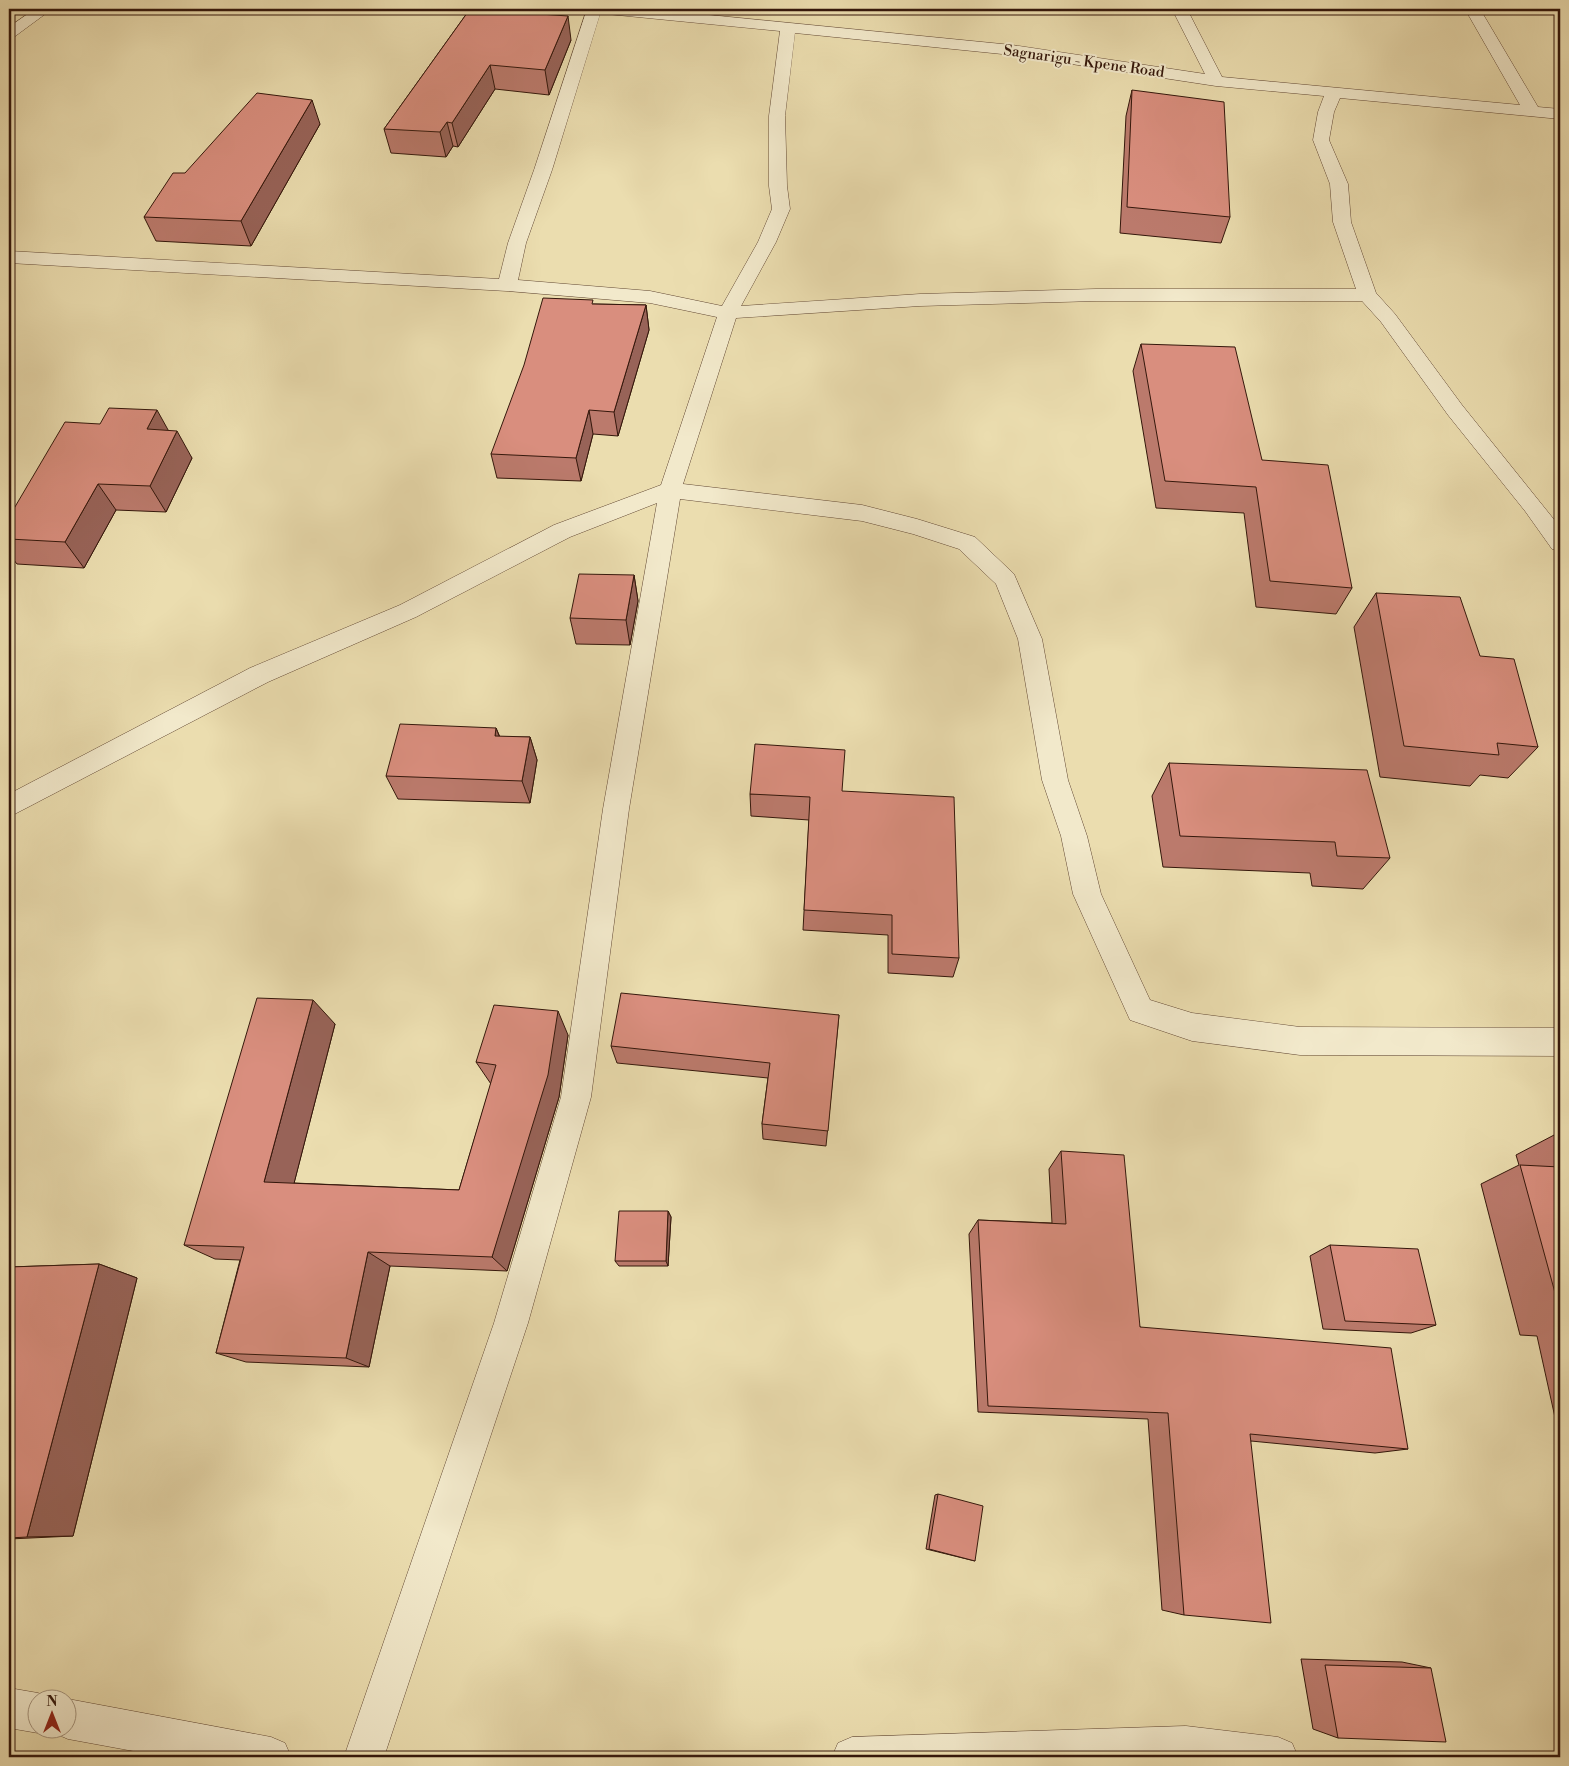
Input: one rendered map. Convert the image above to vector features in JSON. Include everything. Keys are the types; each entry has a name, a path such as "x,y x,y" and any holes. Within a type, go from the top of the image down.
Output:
{"street":[{"path":"9,34 44,9"},
{"path":"507,285 517,243 543,170 594,9"},
{"name":"Sagnarigu - Kpene Road","path":"607,9 1012,50 1216,81 1560,114"},
{"path":"1180,9 1216,81"},
{"path":"1473,9 1532,111"},
{"path":"364,1757 511,1323 576,1097 616,809 670,490 728,313 767,242 781,209 778,186 777,116 788,27"},
{"path":"1334,93 1326,112 1321,140 1339,184 1342,222 1367,295 1388,318 1455,410 1533,506 1560,543"},
{"path":"9,257 507,285 650,297 728,313 920,300 1086,295 1367,295"},
{"path":"9,806 259,675 408,611 562,530 670,490 862,513 918,527 967,543 1006,580 1030,639 1055,780 1074,836 1087,894 1140,1010 1192,1027 1300,1041 1560,1042"},
{"path":"9,1708 28,1711"},
{"path":"78,1721 271,1757"},
{"path":"852,1757 1186,1746 1278,1757"}],"building":[{"path":"470,9 568,16 545,70 490,65 452,123 447,122 440,132 384,129"},
{"path":"1132,90 1224,102 1230,217 1127,207"},
{"path":"257,93 312,100 241,221 144,217 173,173 185,173"},
{"path":"543,298 593,300 592,304 646,305 614,412 589,410 576,458 491,454 524,365"},
{"path":"1141,344 1235,347 1262,460 1328,465 1352,588 1270,581 1256,487 1165,481"},
{"path":"109,408 157,410 147,429 177,431 150,486 98,484 65,542 9,539 9,517 65,422 100,424"},
{"path":"579,574 634,575 626,620 570,618"},
{"path":"1376,593 1460,597 1480,656 1514,659 1538,747 1497,743 1499,755 1404,746"},
{"path":"400,724 496,728 495,736 530,737 522,781 386,776"},
{"path":"755,744 845,750 842,791 954,797 959,958 892,954 892,915 804,910 810,797 750,794"},
{"path":"1169,763 1367,770 1390,858 1337,856 1335,842 1180,836"},
{"path":"621,993 839,1015 828,1131 762,1124 770,1063 611,1046"},
{"path":"257,998 313,1000 264,1182 459,1190 496,1065 476,1062 494,1005 558,1011 548,1075 492,1257 368,1252 346,1358 216,1353 244,1247 184,1245"},
{"path":"1556,1134 1560,1134 1560,1148"},
{"path":"1061,1151 1124,1155 1140,1327 1391,1348 1408,1449 1250,1434 1271,1623 1184,1615 1168,1413 988,1406 978,1220 1066,1224"},
{"path":"1520,1165 1560,1167 1560,1311"},
{"path":"619,1211 668,1211 666,1261 615,1261"},
{"path":"1330,1245 1418,1249 1436,1325 1345,1321"},
{"path":"99,1264 27,1537 9,1538 9,1267"},
{"path":"938,1494 983,1506 975,1561 929,1549"},
{"path":"1325,1665 1431,1668 1446,1742 1338,1738"}]}
